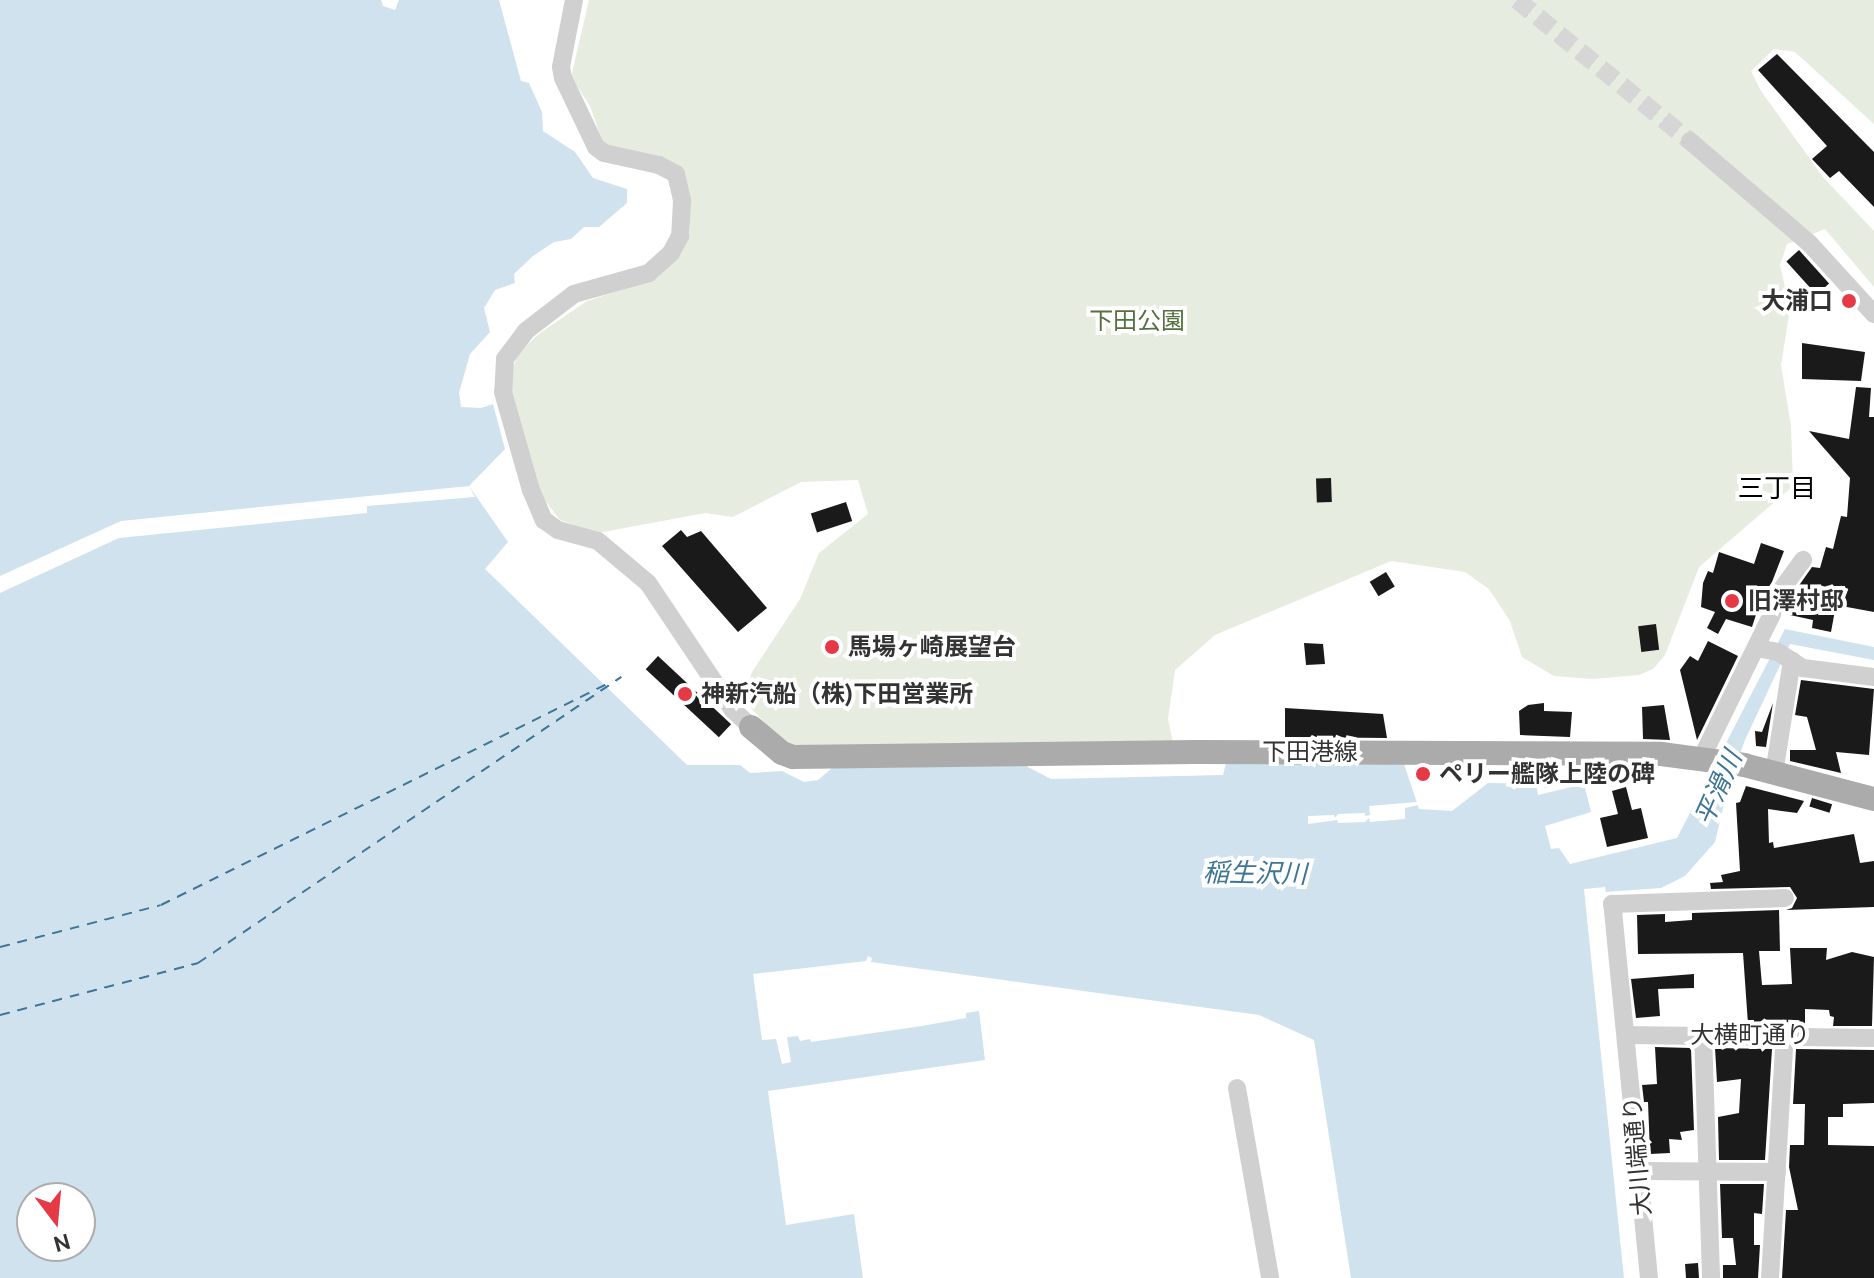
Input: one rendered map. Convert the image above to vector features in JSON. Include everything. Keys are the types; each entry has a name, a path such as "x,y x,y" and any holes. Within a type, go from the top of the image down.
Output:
{"main road":[{"name":"下田港線","path":"751,727 769,744 793,757 1560,751 1707,758 1874,799"}],"street":[{"path":"574,0 561,67 563,78 596,147 604,153 659,165 676,174 682,201 680,236 671,253 649,273 574,294 526,331 505,359 503,392 539,513 558,530 598,541 648,583 733,710 751,727"},
{"path":"1690,141 1810,244 1874,314"},
{"path":"1774,773 1776,653 1787,578 1803,560"},
{"path":"1776,653 1810,669 1874,677"},
{"path":"1707,758 1776,653"},
{"name":"大川端通り","path":"1649,1278 1612,904 1785,898"},
{"path":"1703,1034 1711,1278"},
{"path":"1770,1278 1785,1034"},
{"name":"大横町通り","path":"1626,1035 1785,1034 1874,1038"},
{"path":"1237,1088 1270,1278"},
{"path":"1639,1171 1777,1172"}],"green space":[{"name":"下田公園","path":"589,0 1874,0 1874,124 1795,52 1774,49 1751,71 1761,91 1823,177 1874,231 1874,287 1825,229 1787,244 1780,265 1790,309 1781,365 1791,426 1793,486 1699,567 1665,655 1653,669 1639,675 1593,679 1554,676 1522,657 1510,621 1489,589 1465,572 1391,561 1215,635 1175,670 1168,719 1174,747 789,750 743,699 752,672 800,599 819,553 868,514 858,480 801,482 733,517 705,513 598,533 560,520 540,494 509,381 518,353 540,333 587,301 656,279 678,256 690,233 690,196 679,172 603,143 590,106 571,77"}],"water":[{"path":"0,0 381,0 383,6 395,10 399,0 499,0 521,81 529,83 542,112 543,131 575,152 593,178 627,189 627,203 599,227 584,227 571,239 554,242 533,256 514,274 515,283 495,290 484,308 490,332 470,354 459,393 461,407 481,408 493,404 505,449 469,486 508,542 485,569 687,765 740,765 750,773 782,771 804,782 818,780 832,768 1026,766 1051,779 1223,775 1226,763 1404,764 1419,809 1452,811 1488,783 1536,784 1538,795 1584,784 1591,812 1545,826 1551,849 1559,848 1570,864 1677,838 1785,629 1874,647 1874,660 1790,644 1745,740 1729,783 1715,842 1685,876 1661,888 1606,892 1605,887 1584,889 1624,1278 1351,1278 1314,1040 1259,1015 871,962 872,958 868,956 866,961 753,974 762,1040 776,1039 782,1064 791,1062 787,1037 798,1036 800,1041 810,1039 811,1042 966,1018 966,1013 979,1011 985,1060 768,1091 786,1225 854,1214 863,1278 0,1278"}],"pier":[{"path":"469,486 475,497 367,506 367,513 119,538 0,593 0,576 121,521"},
{"path":"1417,802 1418,805 1405,808 1405,819 1370,822 1369,818 1365,822 1338,823 1337,820 1308,824 1308,816 1334,815 1335,818 1338,814 1365,813 1365,816 1370,815 1369,806"}],"building":[{"path":"1777,54 1874,152 1874,207 1839,171 1830,178 1812,159 1827,146 1758,70"},
{"path":"1799,250 1829,283 1816,295 1786,261"},
{"path":"1802,343 1865,352 1861,381 1802,379"},
{"path":"1856,387 1871,388 1869,417 1874,417 1874,612 1836,605 1831,632 1812,628 1813,620 1790,615 1793,594 1812,567 1820,568 1826,547 1833,549 1841,516 1847,517 1850,478 1809,431 1849,439"},
{"path":"1331,478 1332,502 1317,503 1316,479"},
{"path":"846,502 852,521 817,532 811,513"},
{"path":"681,530 687,537 701,531 767,608 738,632 662,546"},
{"path":"1761,543 1784,551 1772,582 1768,588 1765,587 1752,627 1726,619 1718,634 1707,628 1715,612 1701,607 1703,583 1708,571 1713,573 1719,552 1754,564"},
{"path":"1386,572 1395,587 1378,596 1370,582"},
{"path":"1656,624 1659,650 1641,652 1638,626"},
{"path":"1708,641 1738,656 1697,740 1680,670 1690,656 1698,661"},
{"path":"1304,643 1323,644 1325,664 1306,665"},
{"path":"658,656 731,724 719,737 646,669"},
{"path":"1801,680 1874,689 1869,755 1836,752 1841,773 1790,761 1790,750 1816,750 1807,717 1795,715"},
{"path":"1544,703 1544,711 1572,712 1570,737 1520,735 1519,711 1528,705"},
{"path":"1773,703 1766,747 1756,746 1755,731 1762,732"},
{"path":"1664,705 1670,740 1643,739 1642,707"},
{"path":"1285,708 1383,714 1387,738 1285,737"},
{"path":"1557,769 1561,783 1545,788 1541,774"},
{"path":"1746,786 1804,801 1797,813 1768,809 1769,843 1773,842 1774,848 1854,834 1860,863 1874,861 1874,907 1786,910 1792,908 1797,898 1790,887 1711,889 1710,883 1723,882 1721,875 1740,871 1736,803 1740,802"},
{"path":"1626,787 1632,810 1641,808 1648,838 1607,847 1600,818 1618,814 1612,791"},
{"path":"1812,798 1832,804 1829,813 1809,807"},
{"path":"1779,910 1780,951 1759,951 1762,985 1792,984 1790,948 1827,948 1826,960 1852,952 1874,957 1872,1026 1833,1026 1834,1017 1830,1016 1829,1010 1805,1009 1805,1025 1785,1022 1748,1024 1743,953 1638,954 1637,915 1665,914 1665,922 1692,920 1692,913"},
{"path":"1694,974 1694,988 1658,989 1660,1016 1636,1018 1631,979"},
{"path":"1655,1047 1691,1048 1694,1130 1680,1132 1682,1140 1669,1139 1670,1153 1650,1154 1648,1102 1644,1102 1642,1085 1657,1084"},
{"path":"1715,1048 1772,1049 1765,1160 1719,1160 1718,1117 1739,1113 1741,1079 1717,1082"},
{"path":"1796,1049 1874,1050 1874,1103 1843,1104 1843,1117 1828,1117 1828,1145 1874,1146 1874,1278 1782,1278 1786,1210 1798,1210 1789,1167 1790,1145 1804,1145 1805,1104 1793,1104"},
{"path":"1720,1184 1764,1184 1762,1214 1754,1213 1754,1245 1760,1245 1758,1278 1723,1278 1723,1265 1736,1265 1733,1238 1722,1238"},
{"path":"1698,1263 1699,1278 1686,1278 1685,1264"}],"ferry route":[{"path":"0,1015 198,963 621,677"},
{"path":"0,947 161,905 613,681"}],"tunnel":[{"path":"1517,0 1690,141"}],"place":[{"name":"大浦口","path":"1849,301"},
{"name":"旧澤村邸","path":"1732,601"},
{"name":"馬場ヶ崎展望台","path":"832,647"},
{"name":"神新汽船（株)下田営業所","path":"685,694"},
{"name":"ペリー艦隊上陸の碑","path":"1423,774"}],"district":[{"name":"三丁目","path":"1777,488"}],"water label":[{"name":"平滑川","path":"1718,788"},
{"name":"稲生沢川","path":"1255,873"}]}
